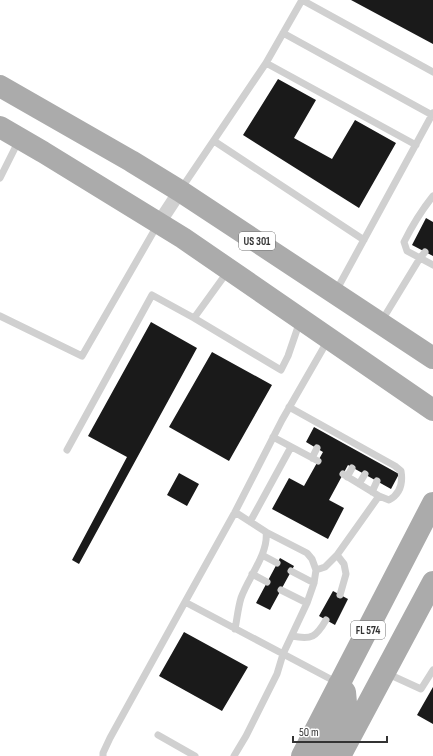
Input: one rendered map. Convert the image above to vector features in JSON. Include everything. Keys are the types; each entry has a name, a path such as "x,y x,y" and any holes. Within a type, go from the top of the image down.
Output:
{"main road":[{"name":"US 301","path":"0,86 118,153 180,191 433,358"},
{"path":"0,127 183,238 433,410"},
{"name":"FL 574","path":"302,756 433,503"},
{"name":"FL 574","path":"340,756 433,582"},
{"path":"321,756 346,703 345,692 339,684"}],"street":[{"path":"159,223 180,191"}],"lane":[{"path":"180,191 266,63 302,0 433,72"},
{"path":"283,33 433,114 335,293"},
{"path":"266,63 416,145"},
{"path":"0,178 20,138"},
{"path":"214,141 364,240"},
{"path":"432,198 414,222 404,242 407,251 422,255 433,265"},
{"path":"0,316 82,356 159,223"},
{"path":"380,323 422,255"},
{"path":"194,318 229,270"},
{"path":"67,450 152,295 194,318 281,370 288,356 301,319"},
{"path":"103,756 103,752 110,738 235,512 289,407 329,338"},
{"path":"289,407 327,431 387,464 401,470 403,479 398,492 394,498 389,500 375,494 345,475 352,468"},
{"path":"273,437 315,460 317,448"},
{"path":"250,522 291,447"},
{"path":"359,484 365,474"},
{"path":"316,570 325,566 337,555 375,494 377,481"},
{"path":"234,756 246,736 277,674 283,654 308,604 316,570 307,553 266,532 235,512"},
{"path":"235,629 240,600 262,554 267,538 266,532"},
{"path":"262,554 277,563"},
{"path":"337,555 344,564 346,574 340,595"},
{"path":"291,570 314,583"},
{"path":"252,574 267,582"},
{"path":"281,590 308,604"},
{"path":"185,602 339,684"},
{"path":"292,636 303,638 312,637 320,630 326,620"},
{"path":"384,673 421,689 433,670"},
{"path":"158,735 196,756"}],"building":[{"path":"351,0 433,0 433,44"},
{"path":"278,79 316,100 294,138 332,159 355,120 396,143 359,208 243,135"},
{"path":"426,218 433,222 433,256 412,245"},
{"path":"151,322 197,348 79,564 72,560 127,457 88,436"},
{"path":"212,352 272,385 229,461 169,427"},
{"path":"314,427 399,474 391,489 348,465 329,500 344,508 328,539 272,509 289,478 304,486 323,452 306,442"},
{"path":"179,473 199,484 187,506 167,495"},
{"path":"280,558 294,566 270,610 256,603"},
{"path":"333,591 348,599 335,625 319,616"},
{"path":"184,632 248,667 222,711 159,676"},
{"path":"433,687 433,724 417,715"}]}
